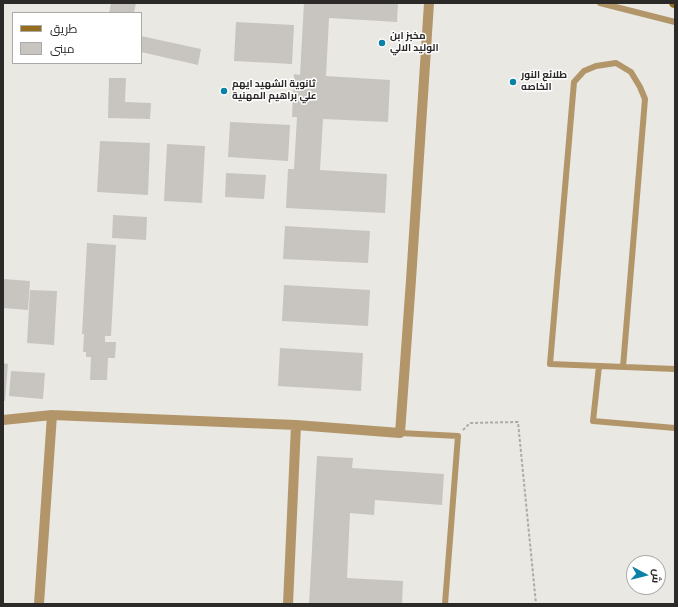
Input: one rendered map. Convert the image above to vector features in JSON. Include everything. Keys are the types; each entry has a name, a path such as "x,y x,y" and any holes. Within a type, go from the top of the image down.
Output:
{"street":[{"path":"3,420 52,415 296,425 400,433 429,3"},
{"path":"39,604 52,415"},
{"path":"288,604 296,425"}],"lane":[{"path":"600,3 675,22"},
{"path":"623,367 645,100 640,87 631,72 616,63 596,66 584,71 574,82 550,364 623,367 675,369"},
{"path":"599,366 593,421 675,428"},
{"path":"400,433 458,436 445,604"}],"path":[{"path":"458,436 470,423 518,422 536,604"}],"building":[{"path":"111,3 136,3 134,12 109,12"},
{"path":"304,3 398,3 397,22 329,18 326,76 390,80 388,122 323,119 320,170 387,174 385,213 286,208 288,169 294,169 297,117 292,117 294,74 300,75"},
{"path":"236,22 294,25 292,64 234,61"},
{"path":"142,36 201,49 198,65 142,52"},
{"path":"109,78 126,78 125,102 151,103 150,119 108,118"},
{"path":"230,122 290,125 288,161 228,157"},
{"path":"100,141 150,143 148,195 97,192"},
{"path":"167,144 205,146 202,203 164,201"},
{"path":"226,173 266,175 264,199 225,197"},
{"path":"113,215 147,217 146,240 112,238"},
{"path":"285,226 370,231 368,263 283,259"},
{"path":"87,243 116,245 111,336 105,336 105,342 116,342 115,358 108,358 107,380 90,380 91,357 86,357 86,352 83,352 84,334 82,334"},
{"path":"3,279 30,281 28,310 3,308"},
{"path":"284,285 370,290 368,326 282,321"},
{"path":"30,290 57,291 54,345 27,343"},
{"path":"280,348 363,353 361,391 278,386"},
{"path":"3,363 8,364 5,401 3,401"},
{"path":"11,371 45,373 43,399 9,396"},
{"path":"317,456 353,458 352,468 444,474 442,505 375,500 374,515 350,513 347,578 403,581 402,604 309,604"}],"place":[{"name":"مخبز ابن الوليد الالي","path":"382,43"},
{"name":"طلائع النور الخاصه","path":"513,82"},
{"name":"ثانوية الشهيد ايهم علي براهيم المهنية","path":"224,91"}]}
